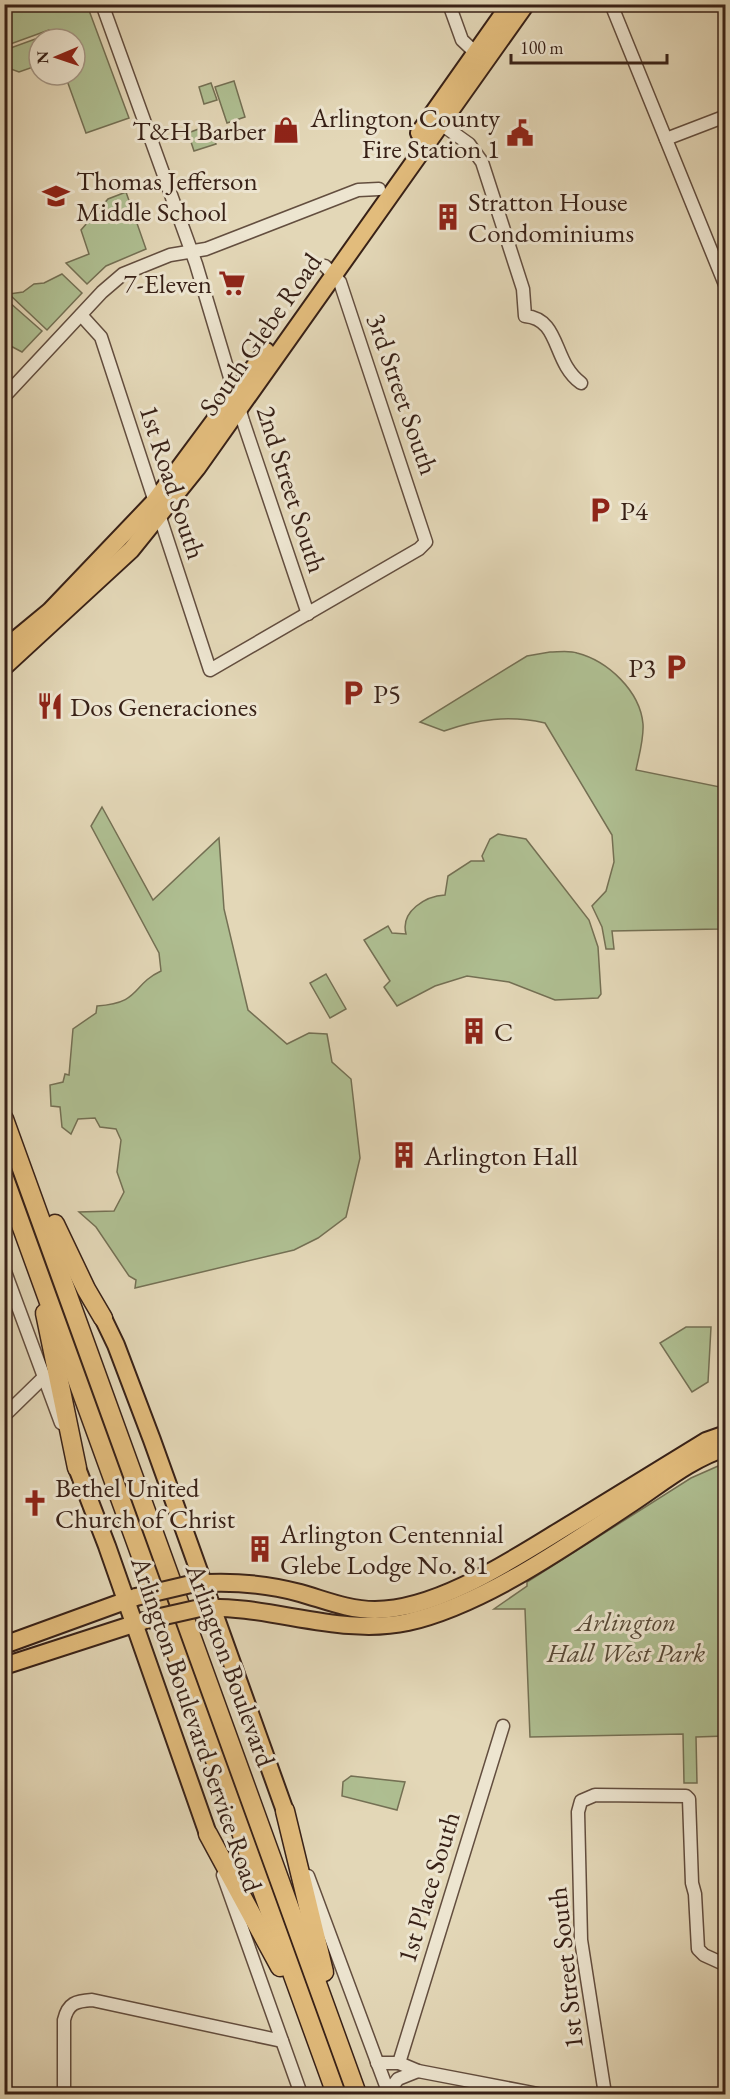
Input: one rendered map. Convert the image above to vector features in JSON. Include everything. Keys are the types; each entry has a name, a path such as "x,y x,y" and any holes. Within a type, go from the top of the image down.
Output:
{"highway":[{"name":"Arlington Boulevard","path":"4,1119 358,2094"},
{"path":"22,1165 34,1175 71,1261 103,1318"},
{"name":"Arlington Boulevard","path":"4,1178 336,2094"},
{"path":"36,1264 77,1468"},
{"path":"285,1811 313,1931 358,2094"},
{"path":"208,1834 308,2019"}],"main road":[{"name":"South Glebe Road","path":"480,58 510,4"},
{"name":"South Glebe Road","path":"4,667 54,616 130,550 156,509 238,401 480,58 526,4"},
{"name":"South Glebe Road","path":"330,270 379,189 436,119"},
{"name":"South Glebe Road","path":"4,650 54,616"},
{"name":"Arlington Boulevard Service Road","path":"103,1318 150,1432 197,1584 285,1811"},
{"path":"4,1645 131,1599 197,1584 260,1584 342,1607 376,1610 412,1604 446,1593 491,1570 706,1441 726,1434"},
{"path":"4,1665 140,1622 206,1608 255,1609 372,1626 407,1622 442,1613 542,1561 681,1470 726,1448"},
{"name":"Arlington Boulevard Service Road","path":"77,1468 140,1622 208,1834"}],"street":[{"name":"2nd Street South","path":"102,4 191,251 308,614"},
{"path":"449,4 462,40 480,58"},
{"path":"611,4 726,287"},
{"path":"666,139 726,116"},
{"path":"436,119 477,152 523,289 525,316 537,317 545,322 566,370 581,383"},
{"path":"4,397 123,274 170,255 206,249 358,190 379,189"},
{"name":"3rd Street South","path":"308,614 419,549 426,542 340,282 330,270"},
{"name":"1st Road South","path":"81,315 101,337 210,670 308,614"},
{"name":"Arlington Boulevard Service Road","path":"4,1269 77,1468"},
{"path":"4,1416 44,1377"},
{"name":"1st Place South","path":"399,2063 503,1726"},
{"name":"1st Street South","path":"605,2094 581,1940 578,1812 581,1801 595,1795 682,1794 689,1799 692,1883 695,1894 698,1949 704,1955 726,1965"},
{"name":"Arlington Boulevard Service Road","path":"285,1811 388,2093"},
{"name":"Arlington Boulevard Service Road","path":"208,1834 301,2094"},
{"path":"64,2094 64,2020 67,2008 77,2001 92,2000 282,2041"},
{"path":"376,2063 399,2063 418,2071 538,2094"},
{"path":"388,2093 398,2079 418,2071"},
{"path":"4,2089 10,2094"}],"green space":[{"path":"4,5 87,5 129,118 86,133 69,87 87,87 87,27 27,27 27,38 5,46"},
{"path":"27,42 27,69 19,72 8,68 5,50"},
{"path":"234,81 245,117 227,123 215,87"},
{"path":"211,83 217,100 204,104 199,87"},
{"path":"209,125 216,144 194,151 188,133"},
{"path":"126,192 146,249 106,266 87,284 66,263 89,254 81,230 108,199"},
{"path":"62,274 82,293 47,330 9,294 23,292 34,284 44,283"},
{"path":"9,302 42,331 22,352 5,343 5,306"},
{"path":"550,652 571,652 589,657 611,670 629,689 641,712 643,724 636,770 725,788 719,853 719,929 612,931 614,949 606,949 602,927 592,906 606,891 614,862 612,835 545,723 506,719 469,724 444,731 420,722 527,656"},
{"path":"102,807 153,900 219,838 224,909 248,1010 287,1044 309,1033 327,1034 332,1062 351,1079 360,1158 346,1217 318,1238 294,1250 135,1288 136,1280 129,1276 96,1227 79,1212 114,1211 124,1192 117,1172 121,1140 116,1129 100,1127 95,1118 78,1119 71,1134 62,1127 60,1107 51,1106 50,1085 63,1082 65,1074 69,1075 73,1029 96,1013 97,1006 122,1001 135,993 151,976 161,971 159,953 91,826"},
{"path":"498,834 526,839 589,920 598,947 601,994 598,998 555,1000 509,982 467,976 435,986 397,1006 384,987 390,981 364,940 388,926 392,933 406,934 407,918 416,906 430,898 445,895 448,876 471,861 484,861 482,856 490,839"},
{"path":"326,974 346,1009 330,1018 310,983"},
{"path":"686,1327 711,1327 708,1382 692,1392 660,1343"},
{"name":"Arlington Hall West Park","path":"725,1463 725,1736 696,1737 697,1783 684,1783 683,1734 530,1737 525,1609 494,1609 527,1586 527,1582 691,1478"},
{"path":"351,1776 405,1782 397,1810 342,1796 343,1782"}],"place":[{"name":"T&H Barber","path":"286,130"},
{"name":"Arlington County Fire Station 1","path":"520,133"},
{"name":"Thomas Jefferson Middle School","path":"56,196"},
{"name":"Stratton House Condominiums","path":"448,217"},
{"name":"7-Eleven","path":"232,283"},
{"name":"P4","path":"600,510"},
{"name":"P3","path":"676,667"},
{"name":"P5","path":"353,693"},
{"name":"Dos Generaciones","path":"50,706"},
{"name":"C","path":"474,1031"},
{"name":"Arlington Hall","path":"404,1155"},
{"name":"Bethel United Church of Christ","path":"35,1503"},
{"name":"Arlington Centennial Glebe Lodge No. 81","path":"260,1549"}]}
